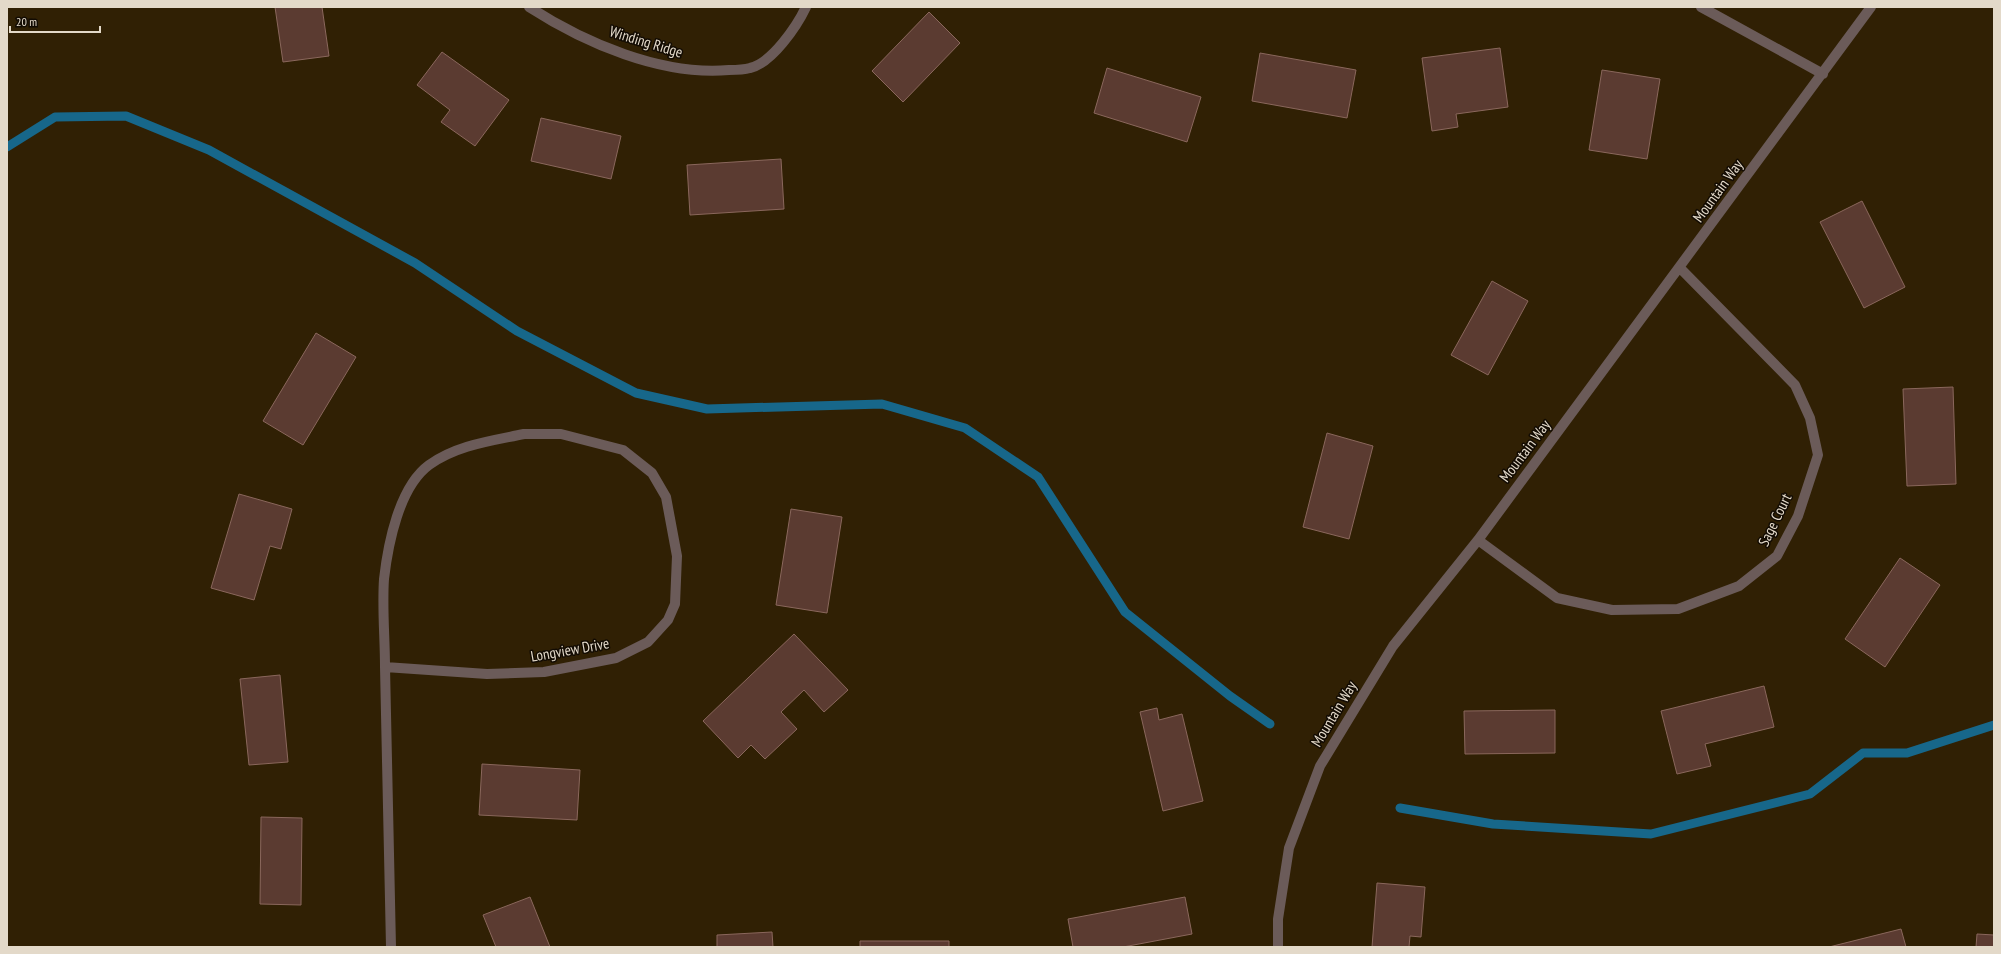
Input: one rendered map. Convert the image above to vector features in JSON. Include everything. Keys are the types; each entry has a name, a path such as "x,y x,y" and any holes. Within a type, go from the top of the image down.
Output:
{"street":[{"name":"Winding Ridge","path":"529,7 553,23 615,50 675,69 719,71 751,68 766,60 796,26 806,7"},
{"path":"1701,7 1822,74"},
{"name":"Mountain Way","path":"1278,947 1278,919 1288,848 1320,766 1393,646 1478,540 1871,7"},
{"name":"Sage Court","path":"1478,540 1557,598 1612,610 1678,609 1739,586 1777,556 1798,516 1818,455 1810,418 1795,385 1680,268"},
{"name":"Longview Drive","path":"385,667 487,674 544,672 616,658 648,642 668,620 675,604 677,556 666,497 652,473 623,450 561,434 524,434 467,446 429,466 411,484 402,505 392,537 384,579 385,667 391,947"}],"building":[{"path":"275,7 322,7 329,56 283,62"},
{"path":"929,12 960,43 903,102 872,71"},
{"path":"1500,48 1508,107 1456,114 1458,127 1432,131 1422,58"},
{"path":"442,52 509,100 475,146 441,122 450,110 417,85"},
{"path":"1260,53 1356,70 1347,118 1252,101"},
{"path":"1107,68 1201,97 1187,142 1094,113"},
{"path":"1602,70 1660,79 1647,159 1589,150"},
{"path":"541,118 621,136 611,179 531,161"},
{"path":"781,159 784,209 690,215 687,165"},
{"path":"1862,201 1905,287 1864,308 1820,222"},
{"path":"1492,281 1528,301 1488,375 1451,355"},
{"path":"316,333 356,357 303,445 263,421"},
{"path":"1953,387 1956,484 1907,486 1903,389"},
{"path":"1327,433 1373,446 1349,539 1303,527"},
{"path":"239,494 292,509 281,549 270,546 254,600 211,588"},
{"path":"791,509 842,517 827,613 776,605"},
{"path":"1900,558 1940,585 1885,667 1845,639"},
{"path":"794,634 848,690 824,712 804,690 781,712 797,729 765,759 751,745 738,758 703,721"},
{"path":"280,675 288,762 249,765 240,679"},
{"path":"1764,686 1774,727 1705,744 1711,766 1677,774 1661,711"},
{"path":"1157,708 1159,720 1182,714 1203,801 1163,811 1140,712"},
{"path":"1555,710 1555,753 1465,754 1464,711"},
{"path":"482,764 580,770 577,820 479,815"},
{"path":"261,817 302,818 301,905 260,904"},
{"path":"1377,883 1425,887 1421,937 1410,936 1409,947 1372,947"},
{"path":"530,897 550,947 496,947 483,915"},
{"path":"1185,897 1192,934 1123,947 1073,947 1068,919"},
{"path":"1901,929 1906,947 1829,947"},
{"path":"772,932 773,947 717,947 717,935"},
{"path":"1977,934 1994,935 1994,947 1976,947"},
{"path":"860,941 949,941 949,947 860,947"}],"waterway":[{"path":"7,147 55,117 126,116 209,150 415,263 517,331 636,393 707,409 882,404 965,428 1038,477 1125,612 1230,696 1270,724"},
{"path":"1400,808 1493,824 1651,834 1810,794 1863,753 1907,753 1994,725"}]}
